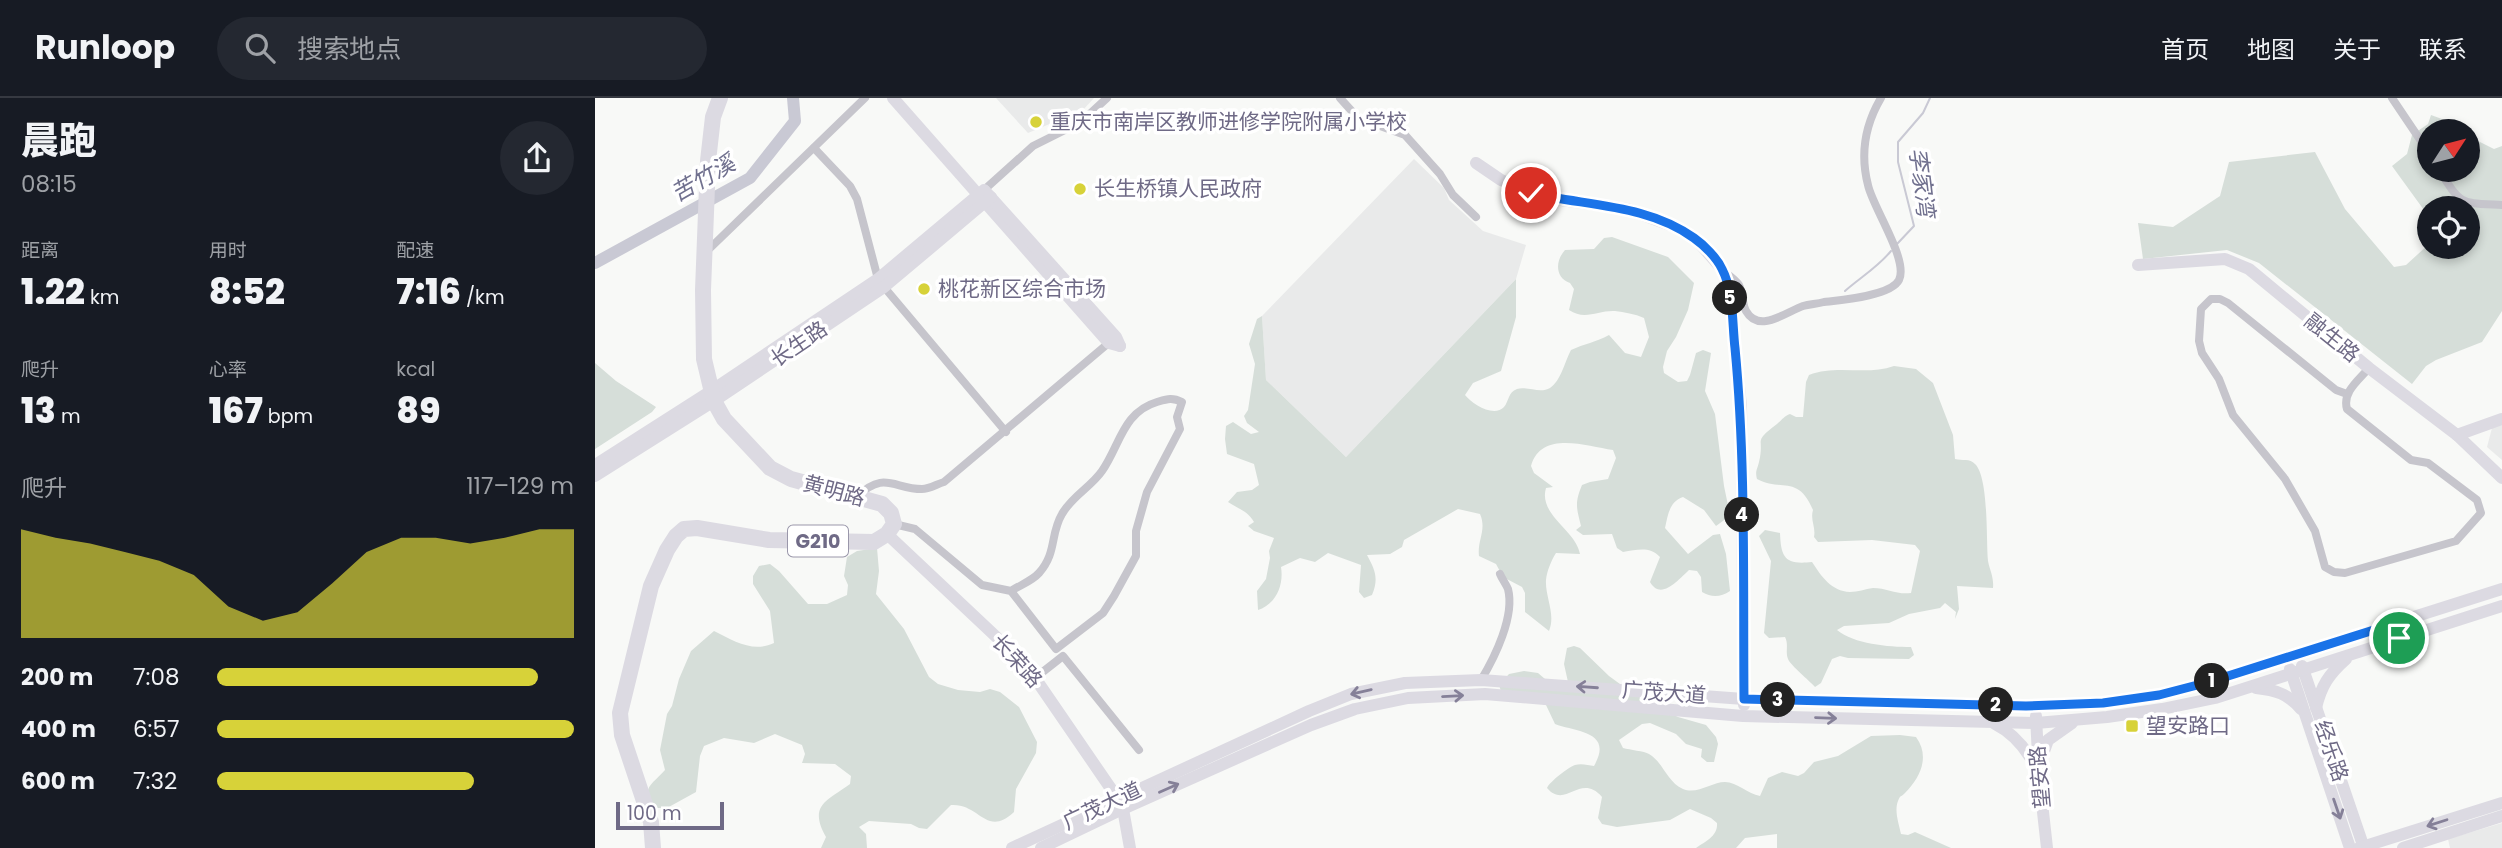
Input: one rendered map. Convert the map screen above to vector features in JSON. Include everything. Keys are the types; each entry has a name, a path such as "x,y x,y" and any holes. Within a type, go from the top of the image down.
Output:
{"highway":[{"name":"黄明路","path":"653,848 651,822 622,735 620,713 650,586 676,536 684,529 697,528 769,540 874,542 888,532 891,513 882,504 792,479 770,468 724,419 713,396 704,359 705,249 708,161 713,117 720,98"}],"main road":[{"path":"893,98 1112,340"},
{"path":"904,98 984,196"},
{"path":"1476,163 1501,180 1531,193 1627,209 1673,226 1695,238 1723,270 1730,298 1741,406 1743,716"},
{"name":"长生路","path":"595,476 881,283 984,196"},
{"name":"融生路","path":"2138,265 2225,259 2249,269 2369,368 2457,435 2502,478"},
{"name":"长生路","path":"595,465 713,396"},
{"path":"2457,435 2502,419"},
{"name":"长荣路","path":"888,532 1007,647 1035,678 1117,805"},
{"name":"长荣路","path":"888,532 1029,683 1117,805"},
{"name":"广茂大道","path":"1041,848 1117,805 1309,711 1351,694 1405,683 1481,680 1744,699 2031,706 2103,703 2159,695 2292,657 2502,589"},
{"name":"广茂大道","path":"1012,848 1311,725 1355,709 1408,698 1485,694 1743,716 2032,723 2079,720 2162,709 2252,687 2502,606"},
{"path":"2399,622 2393,631 2396,637 2405,638"},
{"path":"2252,687 2275,690 2310,710 2330,673 2349,656"},
{"name":"经乐路","path":"2292,657 2359,848"},
{"name":"望安路","path":"2031,706 2047,848"},
{"path":"2039,776 2044,747 2055,733 2079,720"},
{"path":"1991,722 2004,728 2020,742 2031,757"},
{"name":"望安路","path":"2032,723 2031,757 2038,848"},
{"path":"2359,848 2502,803"},
{"path":"1117,805 1122,848"},
{"path":"1117,805 1130,848"},
{"path":"2403,848 2502,816"}],"street":[{"path":"705,249 865,98"},
{"path":"984,196 1033,146 1081,122 1107,98"},
{"path":"1340,98 1357,118 1405,135 1440,174 1453,195 1476,217"},
{"path":"1723,270 1739,285 1746,312 1755,319 1767,322 1804,306 1877,293 1899,281 1901,270 1890,232 1868,187 1864,156 1869,119 1881,98"},
{"path":"2392,98 2417,135"},
{"path":"814,148 850,186 857,199 881,283 1006,432"},
{"path":"2446,182 2456,198 2464,203 2502,205"},
{"path":"2347,394 2336,390 2228,303 2211,299 2205,303 2199,317 2201,353 2219,379 2233,415 2285,479 2315,531 2325,567 2344,573 2456,541 2481,513 2477,500 2428,463 2411,460 2347,409 2347,394 2369,368"},
{"path":"857,497 867,487 889,481 923,489 944,482 1112,340"},
{"path":"888,532 915,529 982,585 1011,591 1056,649 1103,613 1136,556 1136,531 1147,492 1180,429 1177,418 1182,402 1168,398 1144,406 1125,425 1101,472 1070,501 1060,517 1052,554 1038,575 1011,591"},
{"path":"1481,680 1496,654 1509,610 1508,589 1500,574"},
{"path":"1035,678 1063,656 1139,750"}],"shaded area":[{"name":"重庆市南岸区教师进修学院附属小学校","path":"996,98 1094,98 1083,110 1028,133"},
{"path":"2417,132 2417,182 2480,182 2480,142 2494,149 2502,146 2502,311 2482,342 2426,366 2412,384 2259,263 2227,250 2143,259 2138,223 2173,227 2220,196 2229,162 2315,152 2345,209 2394,267 2406,265 2417,255 2417,259 2480,259 2480,196 2417,196 2417,200 2392,166 2407,154 2412,135"},
{"path":"1414,159 1444,188 1449,200 1483,231 1526,245 1516,279 1346,457 1266,380 1262,316"},
{"path":"1612,237 1668,257 1694,283 1688,310 1667,351 1663,367 1664,373 1678,382 1687,381 1696,353 1703,350 1711,353 1705,391 1715,414 1729,510 1727,518 1716,526 1704,510 1683,497 1672,506 1665,528 1688,554 1713,535 1720,534 1726,554 1730,591 1716,596 1702,592 1701,577 1697,571 1689,570 1669,587 1659,590 1650,582 1660,557 1652,551 1623,552 1617,548 1612,534 1583,535 1576,530 1581,526 1577,506 1582,485 1608,479 1616,458 1613,450 1566,443 1544,448 1536,455 1531,466 1534,473 1553,487 1546,488 1547,506 1572,537 1580,554 1556,553 1549,566 1546,586 1551,612 1549,631 1525,612 1525,593 1522,587 1503,577 1496,564 1479,556 1483,525 1480,514 1458,509 1404,540 1402,547 1390,554 1367,555 1375,574 1372,595 1364,598 1359,592 1361,565 1328,553 1315,562 1300,558 1281,567 1280,587 1274,599 1258,610 1257,591 1266,579 1269,551 1274,538 1254,531 1248,526 1254,522 1251,518 1228,502 1237,492 1252,490 1259,485 1254,464 1227,454 1225,439 1226,426 1233,422 1251,434 1259,432 1247,423 1244,416 1248,410 1255,364 1249,344 1257,319 1262,316 1266,380 1346,457 1516,279 1516,317 1501,371 1473,383 1465,395 1478,406 1500,410 1517,389 1550,388 1560,376 1571,350 1609,335 1625,353 1641,357 1649,337 1644,318 1615,311 1581,315 1569,310 1574,289 1561,277 1558,269 1565,250 1594,249 1604,238"},
{"path":"595,363 616,381 656,407 595,449"},
{"path":"1894,366 1916,369 1933,383 1953,435 1955,459 1971,461 1979,471 1985,495 1988,561 1993,588 1957,586 1959,609 1955,619 1956,612 1945,603 1940,608 1909,614 1889,623 1844,626 1837,630 1853,639 1911,647 1914,655 1909,659 1840,656 1832,659 1821,683 1815,687 1788,659 1785,637 1769,638 1764,633 1771,561 1759,536 1765,530 1780,533 1786,558 1796,562 1812,562 1832,586 1850,592 1873,588 1911,593 1920,551 1915,545 1872,540 1818,542 1814,537 1813,510 1801,492 1795,488 1757,479 1761,441 1764,434 1786,416 1790,414 1803,417 1809,375 1830,370 1873,370"},
{"path":"2502,425 2502,460 2487,447 2492,428"},
{"path":"877,548 879,571 876,594 904,629 929,677 938,684 958,690 980,692 990,689 1000,692 1019,707 1037,742 1036,753 1016,789 1014,812 996,822 989,821 969,809 951,805 927,829 911,824 869,821 859,827 866,834 867,848 821,848 826,837 819,818 820,811 828,800 850,784 851,776 835,764 802,763 805,754 802,745 775,734 754,743 724,738 704,746 700,756 696,792 667,808 656,808 648,796 648,791 665,770 660,750 667,714 691,651 714,631 751,646 774,643 770,611 753,584 753,576 759,566 770,564 808,604 827,604 847,595 848,585 844,576 847,557 857,551"},
{"path":"1567,648 1580,648 1609,676 1635,695 1678,717 1706,725 1716,737 1718,744 1714,762 1707,762 1701,757 1702,749 1686,744 1676,734 1650,723 1642,724 1619,740 1623,748 1649,754 1673,782 1683,789 1699,789 1725,782 1760,796 1768,778 1782,772 1798,776 1814,762 1838,756 1871,736 1916,737 1922,752 1922,766 1915,780 1898,801 1901,834 1915,832 1951,848 1777,848 1777,834 1745,838 1736,848 1696,848 1713,835 1717,823 1690,809 1670,820 1617,827 1602,824 1598,818 1602,797 1594,790 1580,789 1561,795 1554,794 1547,788 1572,766 1594,766 1599,754 1596,739 1555,724 1546,705 1501,691 1499,685 1509,674 1524,671 1538,673 1545,679 1568,682 1564,664"},
{"path":"2502,823 2502,848 2450,848 2448,839"}],"waterway":[{"name":"苦竹溪","path":"595,263 750,178 795,121 793,98"},
{"name":"李家湾","path":"1897,244 1914,226 1898,162 1898,142 1923,113 1930,98"},
{"name":"李家湾","path":"1845,291 1891,251"}],"place":[{"name":"重庆市南岸区教师进修学院附属小学校","path":"1036,122"},
{"name":"长生桥镇人民政府","path":"1080,189"},
{"name":"桃花新区综合市场","path":"924,289"},
{"name":"望安路口","path":"2132,726"}],"route":[{"path":"1531,193 1627,209 1673,226 1695,238 1723,270 1730,298 1741,406 1744,699 2026,706 2103,703 2159,695 2209,682 2399,622 2393,631 2399,638"}]}
